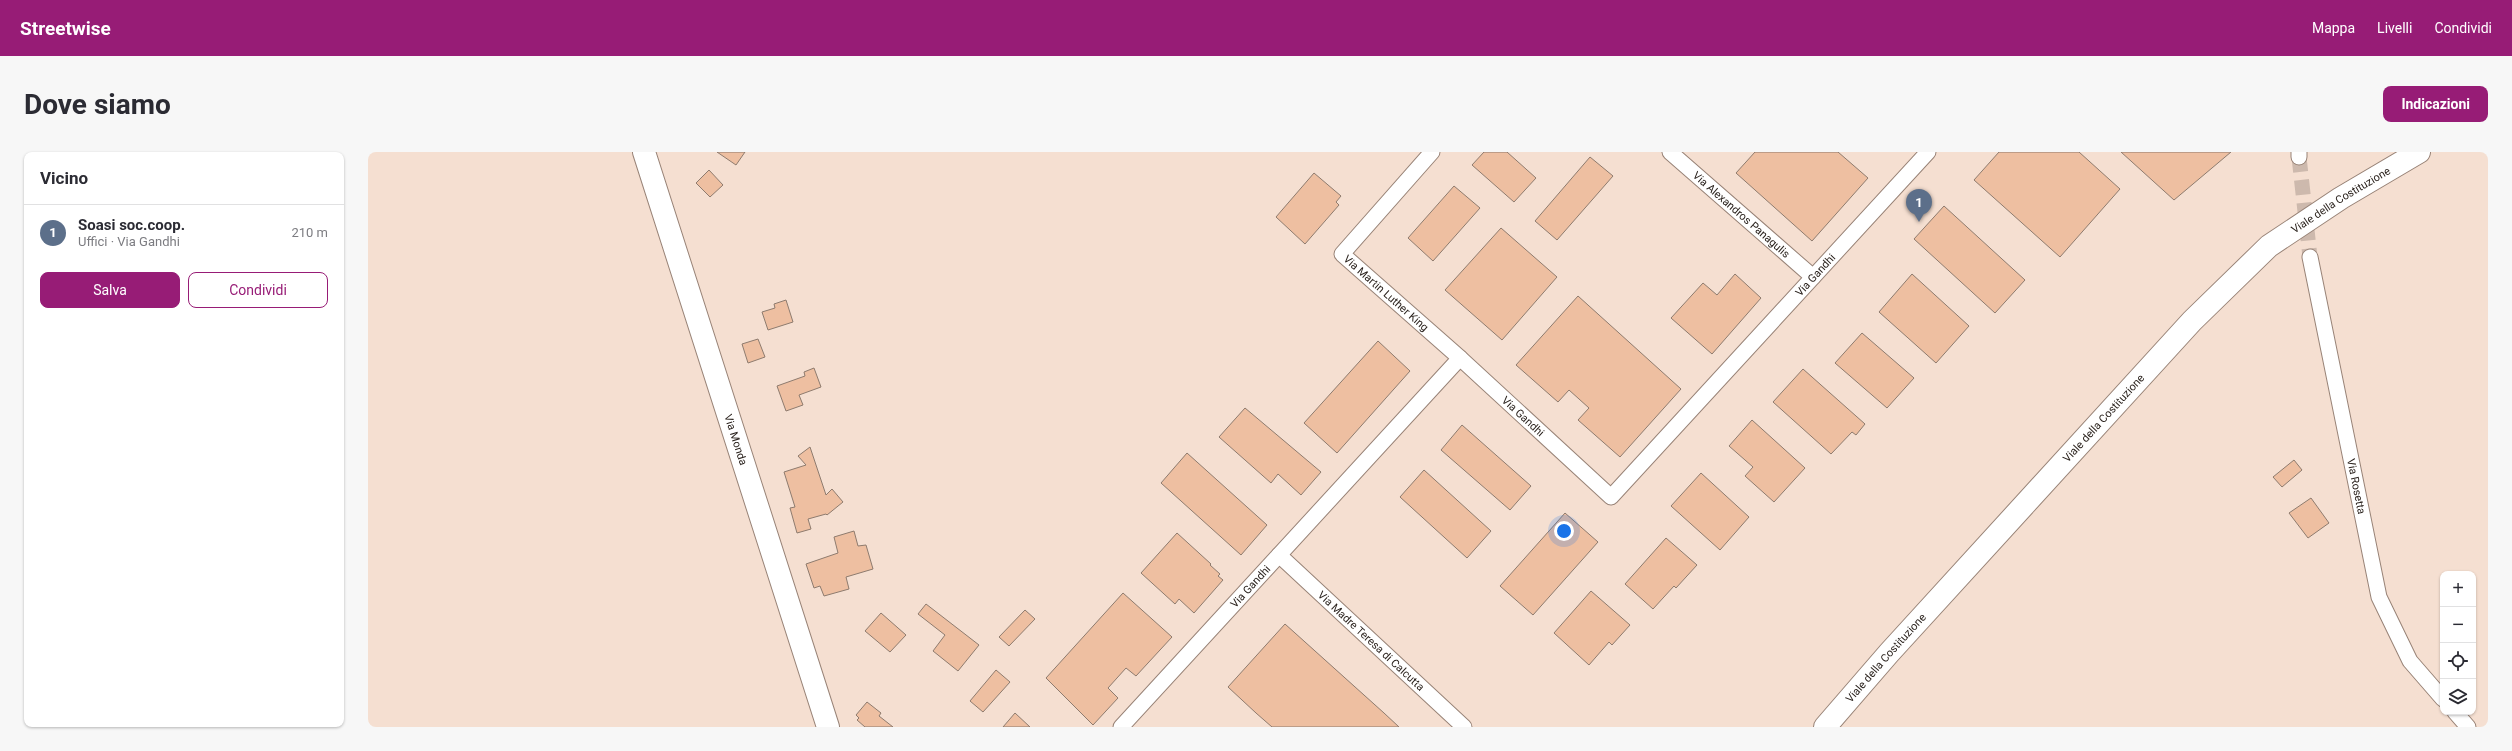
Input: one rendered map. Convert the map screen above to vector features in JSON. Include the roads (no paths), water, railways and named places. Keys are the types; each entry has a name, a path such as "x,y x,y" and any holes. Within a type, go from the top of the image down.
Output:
{"main road":[{"name":"Via Monda","path":"644,152 828,727"},
{"name":"Viale della Costituzione","path":"1825,727 1895,647 2192,320 2269,246 2341,198 2419,152"}],"street":[{"name":"Via Martin Luther King","path":"1432,152 1342,254 1460,358"},
{"name":"Via Alexandros Panagulis","path":"1670,152 1813,277"},
{"name":"Via Gandhi","path":"1121,727 1460,358 1611,497 1928,152"},
{"name":"Via Rosetta","path":"2310,257 2379,598 2410,661 2440,696"},
{"name":"Via Madre Teresa di Calcutta","path":"1279,555 1464,727"},
{"path":"2458,715 2468,727"}],"tunnel":[{"path":"2299,157 2310,257"}],"place":[{"name":"Soasi soc.coop.","path":"1919,222"}]}
